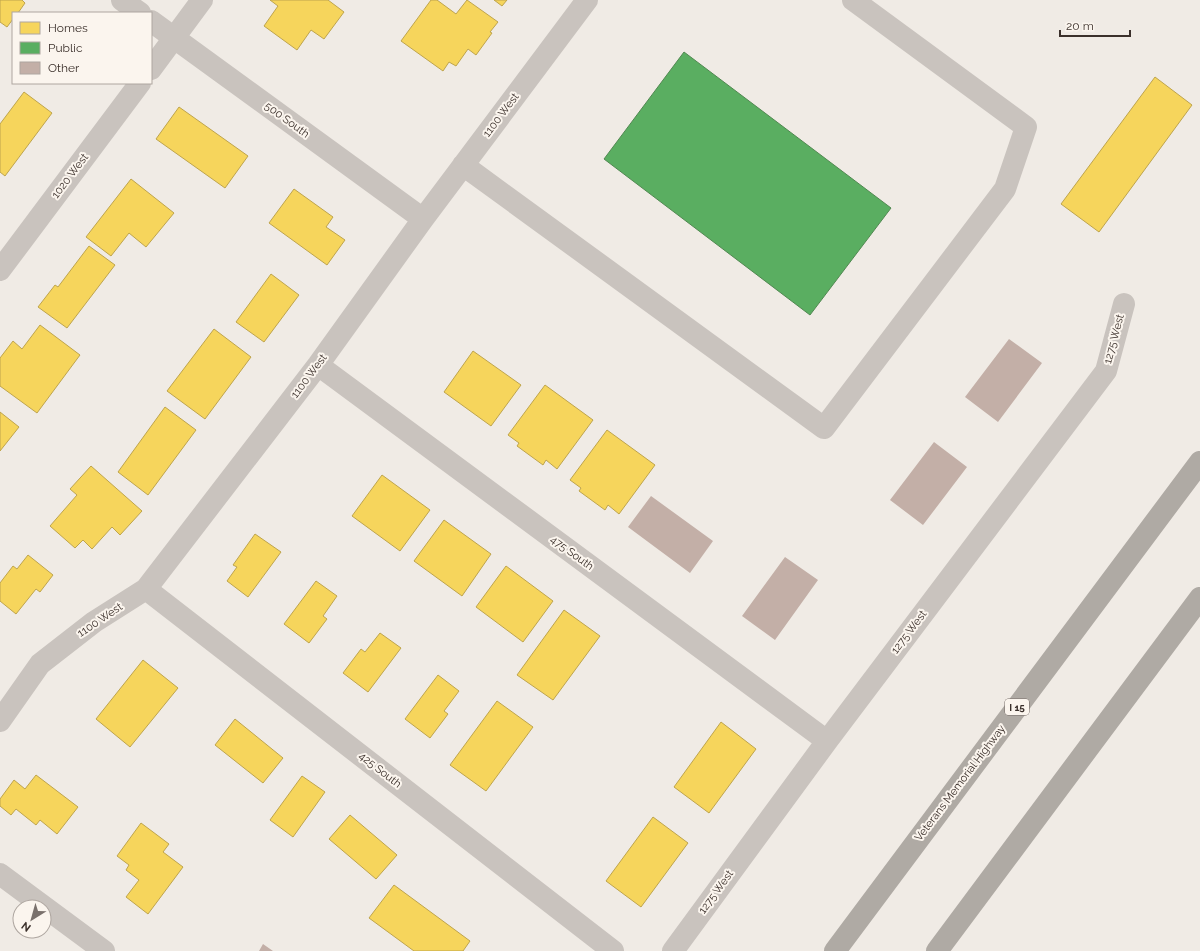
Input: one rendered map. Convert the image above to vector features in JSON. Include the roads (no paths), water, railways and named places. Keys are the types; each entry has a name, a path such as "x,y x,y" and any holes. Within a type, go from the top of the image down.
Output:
{"highway":[{"name":"Veterans Memorial Highway","path":"835,951 1200,462"},
{"path":"937,951 1200,598"}],"street":[{"path":"122,0 139,12"},
{"path":"152,68 202,0"},
{"name":"1100 West","path":"0,721 40,664 94,622 146,590 318,365 423,219 587,0"},
{"path":"463,166 824,428 1005,189 1026,127 854,0"},
{"name":"500 South","path":"152,22 423,219"},
{"name":"1020 West","path":"0,270 139,84"},
{"name":"1275 West","path":"673,951 827,741 1106,371 1124,304"},
{"name":"475 South","path":"318,365 827,741"},
{"name":"425 South","path":"146,590 613,951"},
{"path":"0,874 104,951"}]}
